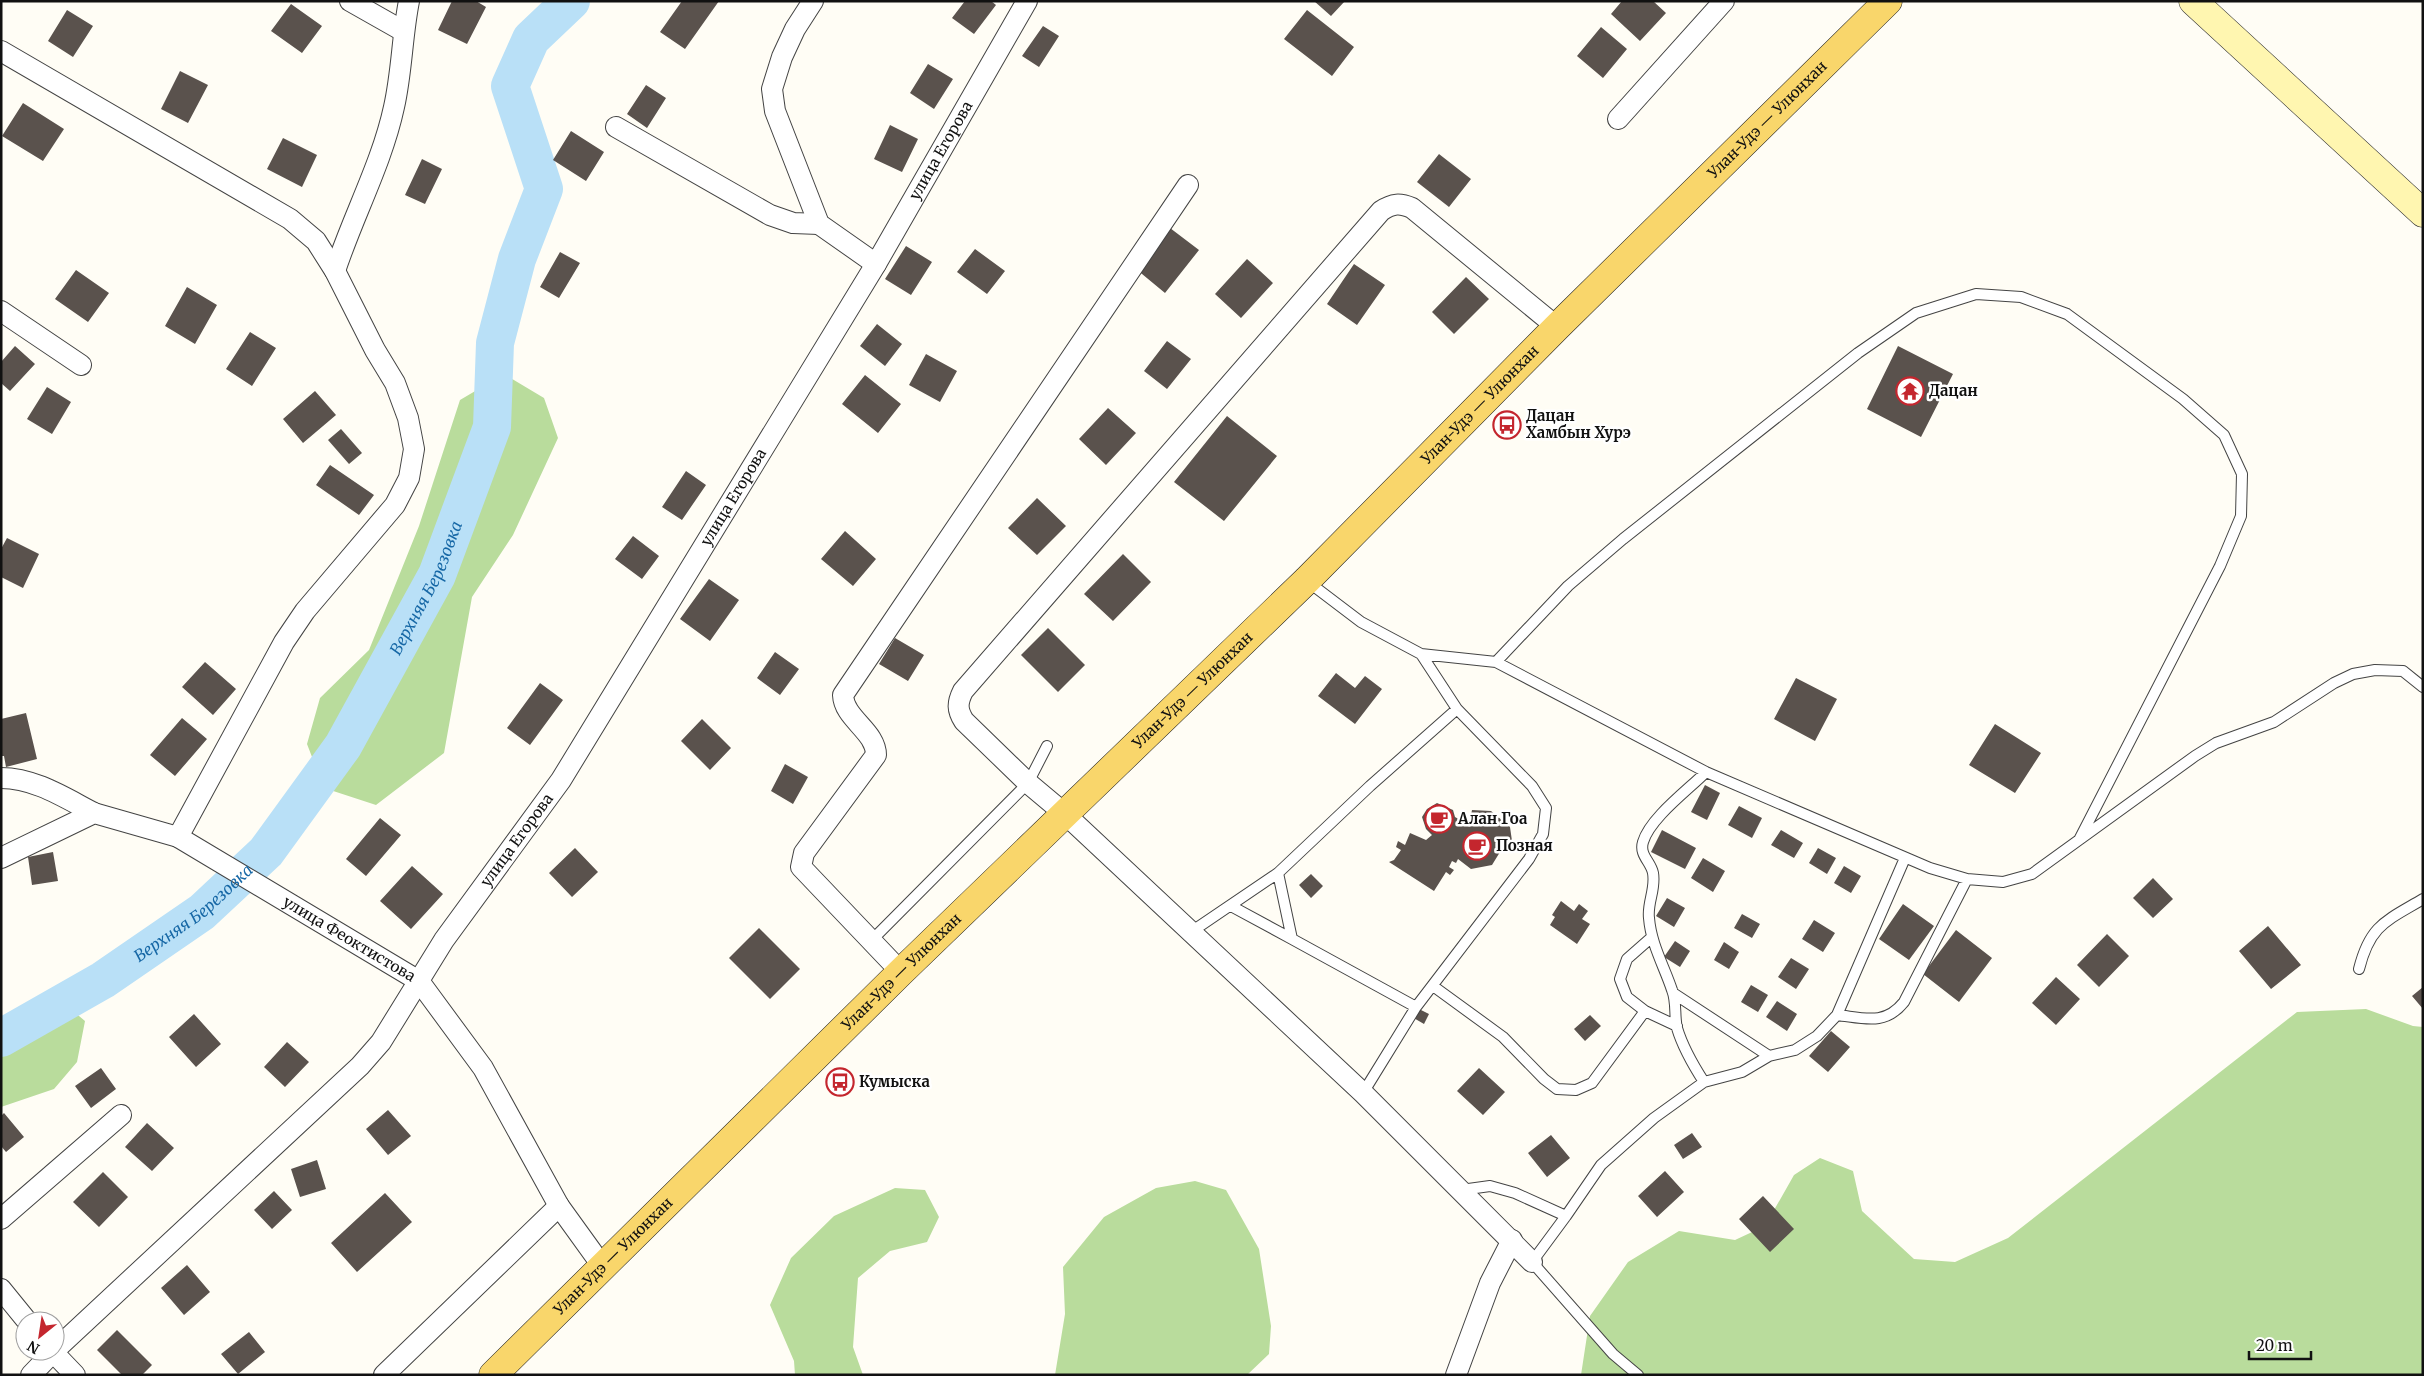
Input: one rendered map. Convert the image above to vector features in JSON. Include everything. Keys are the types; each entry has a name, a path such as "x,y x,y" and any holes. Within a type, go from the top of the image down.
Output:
{"main road":[{"name":"Улан-Удэ — Улюнхан","path":"493,1375 901,972 1307,580 1557,327 1888,1"}],"street":[{"path":"350,1 403,32"},
{"path":"335,271 346,236 384,142 394,107 403,32 409,1"},
{"path":"812,1 795,29 782,57 772,89 775,111 819,224"},
{"name":"улица Егорова","path":"65,1340 360,1066 381,1042 444,940 561,780 876,264 1027,1"},
{"path":"1618,119 1724,1"},
{"path":"2193,1 2423,213"},
{"path":"1,51 290,219 316,241 335,271 375,350 395,383 408,418 414,449 409,478 394,505 305,611 284,642 178,837"},
{"path":"616,127 770,216 793,223 819,224 876,264"},
{"path":"901,972 801,867 804,853 876,754 873,742 846,708 843,695 1188,185"},
{"path":"1532,1262 1512,1240 1362,1094 964,721 958,712 958,701 963,691 1382,211 1391,204 1402,204 1412,208 1557,327"},
{"path":"1,311 81,365"},
{"name":"улица Феоктистова","path":"1,778 12,778 42,786 94,813 178,837 419,981 483,1068 559,1206 603,1267"},
{"path":"1,858 94,813"},
{"path":"1,1219 121,1115"},
{"path":"384,1375 559,1206"},
{"path":"1456,1375 1490,1283 1512,1240"},
{"path":"1,1289 20,1311"},
{"name":"улица Егорова","path":"31,1375 44,1361"},
{"path":"62,1361 75,1375"}],"lane":[{"path":"1496,662 1568,586 1595,562 1872,343 1916,312 1976,294 2021,297 2067,314 2183,399 2224,435 2242,474 2241,516 2220,566 2079,840"},
{"path":"1307,580 1361,622 1421,654 1496,662 1706,772 1905,858 1967,879 2003,882 2032,874 2195,756 2216,743 2274,722 2334,683 2352,674 2375,670 2402,672 2423,686"},
{"path":"1362,1094 1416,1007 1529,859 1543,834 1546,808 1532,786 1457,709 1421,654"},
{"path":"1191,932 1278,873 1370,786 1457,709"},
{"path":"871,941 1028,783 1047,746"},
{"path":"1704,1082 1686,1052 1677,1026 1673,993 1652,937 1648,916 1655,885 1653,871 1644,856 1642,845 1646,834 1654,823 1706,772"},
{"path":"1638,1375 1613,1354 1532,1262 1601,1165 1654,1118 1704,1082 1742,1072 1769,1056 1795,1050 1817,1036 1837,1015 1905,858"},
{"path":"1278,873 1292,939"},
{"path":"1837,1015 1873,1019 1885,1018 1896,1012 1904,1002 1967,879"},
{"path":"2359,968 2364,948 2378,927 2423,899"},
{"path":"1231,906 1416,1007"},
{"path":"1652,937 1627,959 1620,979 1627,997 1645,1011 1677,1026"},
{"path":"1433,986 1503,1037 1544,1079 1557,1089 1576,1090 1592,1083 1645,1011"},
{"path":"1673,993 1769,1056"},
{"path":"1460,1190 1490,1186 1515,1193 1566,1216"}],"green space":[{"path":"504,374 544,398 558,438 513,535 472,597 444,753 376,805 324,788 307,744 320,698 369,650 419,526 460,400"},
{"path":"61,1001 85,1021 77,1062 54,1089 1,1107 1,1023"},
{"path":"2366,1009 2413,1026 2423,1027 2423,1375 1581,1375 1590,1316 1628,1262 1679,1231 1735,1240 1765,1226 1794,1175 1820,1158 1853,1171 1862,1211 1914,1259 1955,1262 2008,1238 2297,1012"},
{"path":"1195,1181 1226,1190 1259,1249 1271,1326 1269,1354 1247,1375 1055,1375 1065,1314 1063,1267 1104,1217 1156,1188"},
{"path":"895,1188 925,1190 939,1217 927,1242 890,1251 858,1278 853,1347 863,1375 795,1375 794,1361 770,1305 791,1258 834,1216"}],"building":[{"path":"452,1 476,1 486,7 467,44 438,30"},
{"path":"682,1 719,1 685,49 660,32"},
{"path":"965,1 991,1 996,5 974,34 952,18"},
{"path":"1314,1 1345,1 1331,16"},
{"path":"1622,1 1653,1 1666,13 1640,41 1611,14"},
{"path":"291,4 322,26 302,53 271,31"},
{"path":"67,10 93,26 73,57 48,41"},
{"path":"1307,10 1354,47 1332,76 1284,39"},
{"path":"1043,26 1059,36 1039,67 1022,56"},
{"path":"1601,27 1627,49 1603,78 1577,56"},
{"path":"928,64 953,79 934,109 910,93"},
{"path":"180,71 208,85 188,123 161,109"},
{"path":"646,85 666,98 647,128 627,114"},
{"path":"23,103 64,129 43,161 2,136"},
{"path":"890,125 918,139 902,172 874,159"},
{"path":"571,131 604,152 586,181 553,160"},
{"path":"283,138 317,155 302,187 267,169"},
{"path":"1439,154 1471,179 1449,207 1417,182"},
{"path":"422,159 442,169 425,204 405,195"},
{"path":"1170,228 1199,250 1165,293 1136,269"},
{"path":"906,246 932,262 911,295 885,279"},
{"path":"975,249 1005,271 987,294 957,272"},
{"path":"560,252 580,263 559,298 540,287"},
{"path":"1247,259 1273,283 1241,318 1215,294"},
{"path":"1354,264 1385,285 1357,325 1327,304"},
{"path":"76,270 109,293 88,322 55,299"},
{"path":"1466,277 1489,299 1454,334 1432,312"},
{"path":"187,287 217,305 195,344 165,326"},
{"path":"877,324 902,344 885,366 860,346"},
{"path":"250,332 276,348 252,386 226,369"},
{"path":"1167,341 1191,359 1167,389 1144,371"},
{"path":"15,346 35,364 10,391 1,383 1,362"},
{"name":"Дацан","path":"1898,346 1953,374 1921,437 1867,409"},
{"path":"926,354 957,371 940,402 909,385"},
{"path":"865,375 901,404 878,433 842,404"},
{"path":"47,387 71,402 52,434 27,419"},
{"path":"315,391 336,415 303,443 283,419"},
{"path":"1108,408 1136,433 1106,465 1079,439"},
{"path":"1227,416 1277,456 1224,521 1174,482"},
{"path":"341,429 362,453 349,464 328,440"},
{"path":"330,465 374,495 359,515 316,485"},
{"path":"686,471 706,485 682,520 662,507"},
{"path":"1037,498 1066,526 1037,555 1008,528"},
{"path":"845,531 876,559 853,586 821,559"},
{"path":"633,536 659,556 642,579 615,559"},
{"path":"7,538 39,554 23,588 1,577 1,549"},
{"path":"1123,554 1151,582 1113,621 1084,594"},
{"path":"709,579 739,600 710,641 680,619"},
{"path":"1048,628 1085,665 1058,692 1021,655"},
{"path":"895,638 924,655 908,681 879,664"},
{"path":"775,652 799,669 780,695 757,678"},
{"path":"205,662 236,689 213,715 182,687"},
{"path":"1336,673 1355,688 1365,676 1382,689 1355,724 1318,696"},
{"path":"1796,678 1837,699 1815,741 1774,719"},
{"path":"540,683 563,700 530,745 507,728"},
{"path":"26,713 37,759 6,767 4,756 1,756 1,719"},
{"path":"182,718 207,739 175,776 150,755"},
{"path":"702,719 731,748 710,770 681,741"},
{"path":"1995,724 2041,753 2015,793 1969,765"},
{"path":"785,764 808,777 793,804 771,791"},
{"path":"1705,785 1720,793 1707,820 1691,812"},
{"path":"1437,803 1453,810 1455,817 1469,825 1472,810 1491,811 1510,827 1512,841 1500,846 1504,849 1492,865 1471,869 1458,859 1456,863 1452,861 1449,867 1454,870 1450,875 1446,872 1434,891 1389,862 1394,860 1401,850 1396,847 1398,841 1405,845 1410,833 1426,840 1432,835 1426,829 1422,817 1427,809"},
{"path":"1739,806 1762,818 1752,838 1728,825"},
{"path":"380,818 401,835 366,876 346,859"},
{"path":"1662,830 1696,848 1685,869 1651,852"},
{"path":"1781,830 1803,843 1794,858 1771,845"},
{"path":"575,848 598,872 572,897 549,873"},
{"path":"1818,848 1836,858 1827,874 1809,863"},
{"path":"53,852 58,881 32,885 28,857"},
{"path":"1703,858 1725,871 1713,892 1691,878"},
{"path":"412,866 443,894 411,929 380,901"},
{"path":"1844,866 1861,876 1851,893 1834,883"},
{"path":"1311,874 1323,886 1311,898 1299,885"},
{"path":"2153,878 2173,899 2153,918 2133,898"},
{"path":"1667,898 1685,908 1674,927 1656,916"},
{"path":"1561,901 1574,911 1579,904 1588,911 1582,919 1590,924 1577,944 1550,925 1555,917 1552,915"},
{"path":"1903,904 1934,926 1909,960 1879,939"},
{"path":"1742,914 1760,924 1752,938 1734,928"},
{"path":"1814,920 1835,933 1823,952 1802,939"},
{"path":"2268,926 2301,965 2271,989 2239,951"},
{"path":"759,928 800,969 770,999 729,958"},
{"path":"1956,930 1992,958 1959,1002 1923,974"},
{"path":"2107,934 2129,956 2099,987 2077,965"},
{"path":"1675,941 1690,951 1680,967 1664,957"},
{"path":"1724,942 1739,952 1729,969 1714,960"},
{"path":"1791,958 1809,969 1796,989 1778,977"},
{"path":"2056,977 2080,999 2056,1025 2032,1003"},
{"path":"1751,985 1768,995 1758,1012 1741,1002"},
{"path":"2423,987 2423,1009 2412,996"},
{"path":"1777,1001 1797,1014 1787,1031 1766,1017"},
{"path":"1417,1008 1429,1014 1424,1024 1412,1017"},
{"path":"194,1014 221,1044 196,1067 169,1037"},
{"path":"1590,1015 1601,1026 1585,1041 1574,1029"},
{"path":"1831,1031 1850,1047 1828,1072 1809,1056"},
{"path":"287,1042 309,1062 285,1087 264,1067"},
{"path":"101,1068 116,1089 91,1108 75,1086"},
{"path":"1479,1068 1505,1092 1483,1115 1457,1091"},
{"path":"388,1110 411,1136 388,1155 366,1129"},
{"path":"4,1113 24,1137 6,1152 1,1146 1,1116"},
{"path":"147,1123 174,1148 152,1171 125,1147"},
{"path":"1692,1133 1702,1147 1683,1159 1674,1145"},
{"path":"1551,1135 1570,1158 1547,1177 1528,1153"},
{"path":"317,1160 326,1189 300,1197 291,1169"},
{"path":"1665,1171 1684,1192 1657,1217 1638,1196"},
{"path":"103,1172 128,1197 99,1227 73,1202"},
{"path":"274,1191 292,1210 272,1229 254,1210"},
{"path":"385,1193 412,1222 357,1272 331,1243"},
{"path":"1763,1196 1794,1229 1770,1252 1739,1219"},
{"path":"187,1265 210,1292 184,1315 161,1288"},
{"path":"117,1330 152,1365 142,1375 122,1375 97,1350"},
{"path":"249,1332 265,1352 238,1374 221,1354"}],"waterway":[{"name":"Верхняя Березовка","path":"1,1038 103,980 202,912 266,852 343,746 437,575 492,427 495,343 517,259 544,189 510,86 531,39 571,1"}],"place":[{"name":"Дацан","path":"1910,391"},
{"name":"Дацан Хамбын Хурэ","path":"1507,425"},
{"name":"Алан Гоа","path":"1439,819"},
{"name":"Позная","path":"1477,846"},
{"name":"Кумыска","path":"840,1082"}]}
